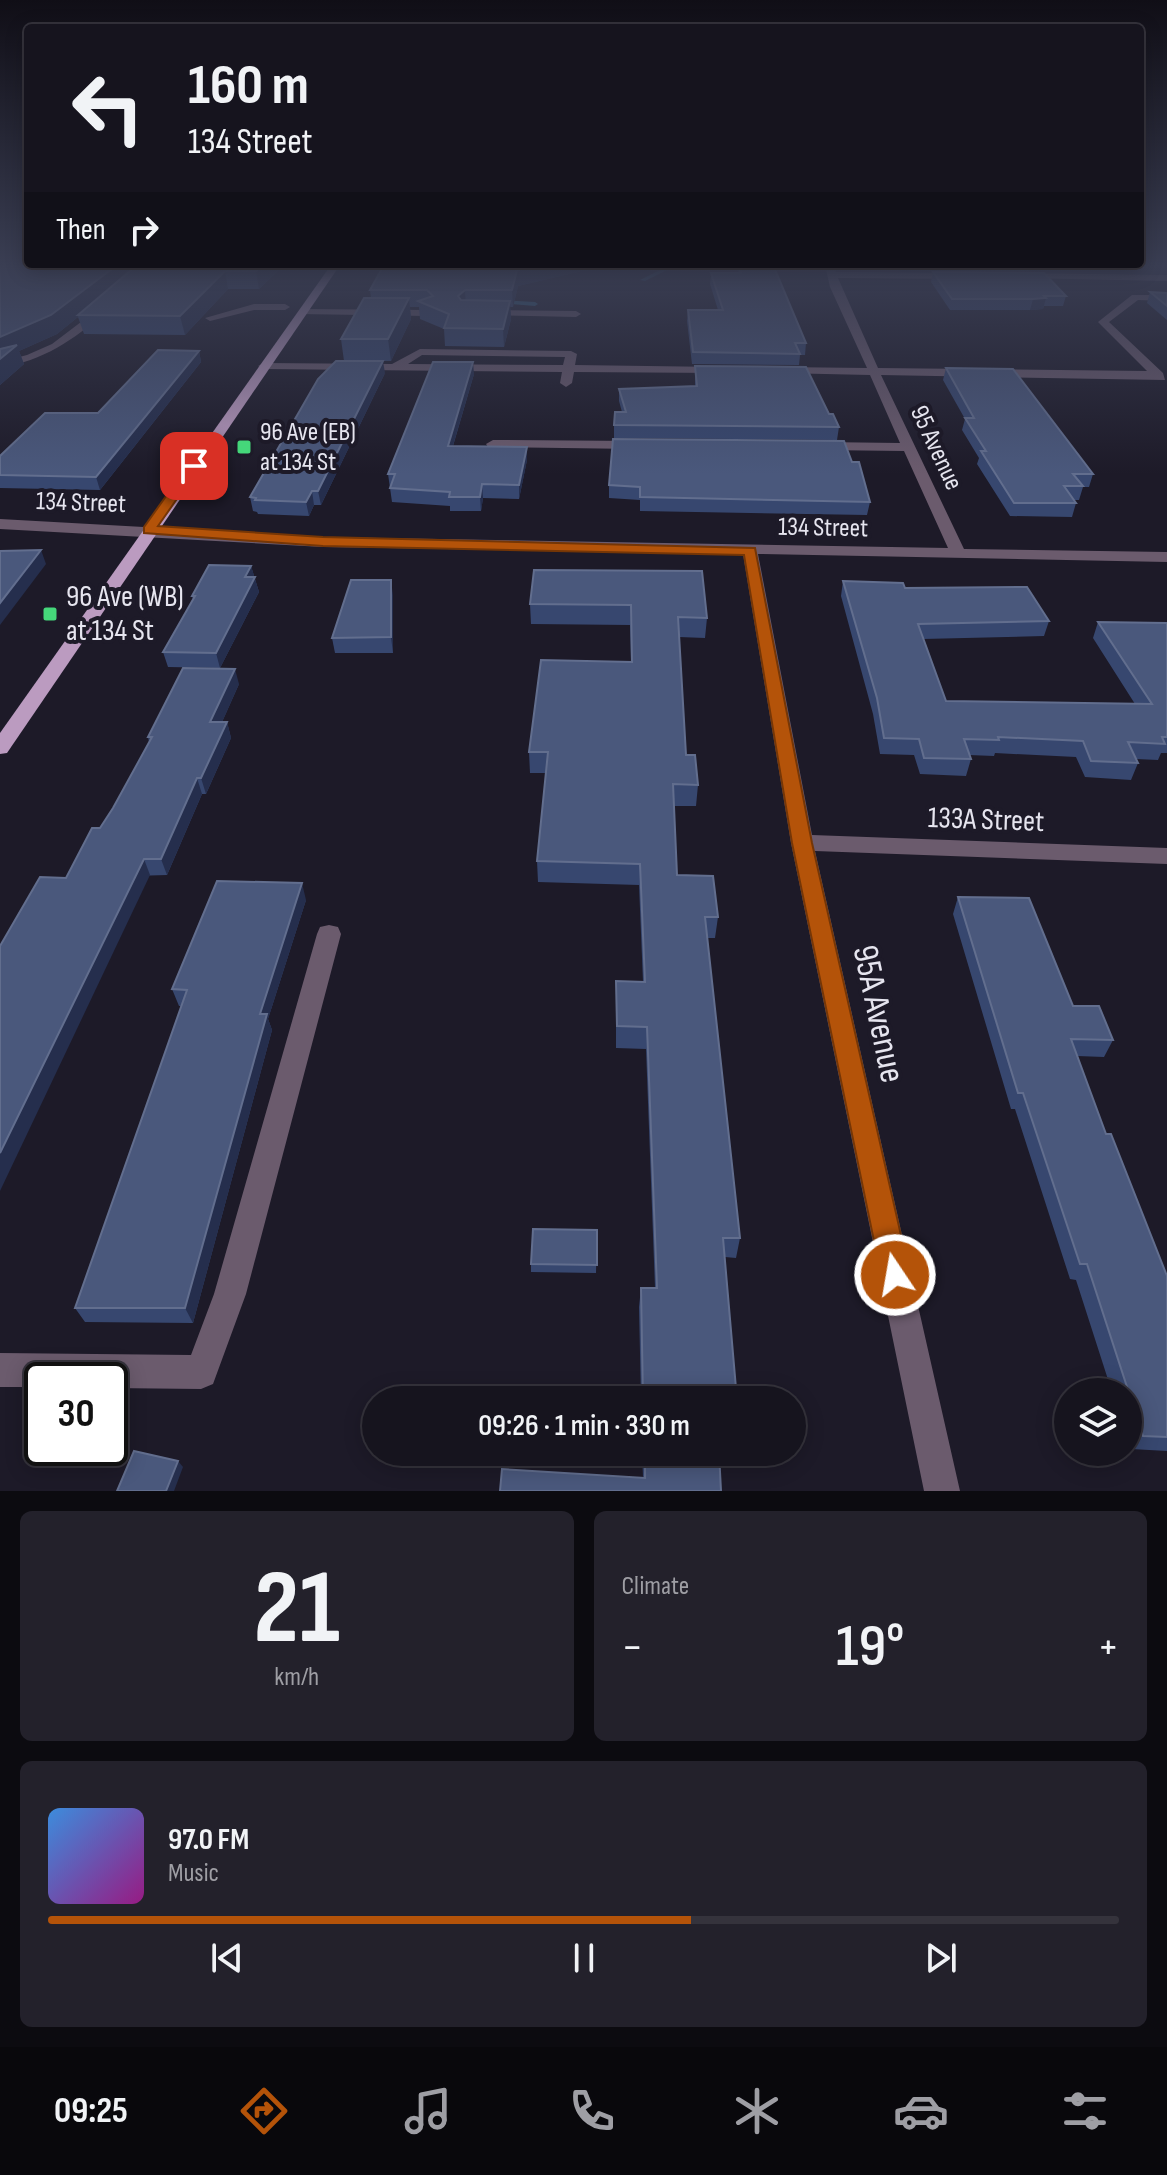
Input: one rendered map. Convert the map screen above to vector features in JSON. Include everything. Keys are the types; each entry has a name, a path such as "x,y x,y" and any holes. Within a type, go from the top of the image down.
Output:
{"main road":[{"path":"0,748 287,335"}],"street":[{"path":"0,365 23,362 58,348 73,335"},
{"name":"95 Avenue","path":"857,335 958,553"},
{"path":"1116,335 1163,380"},
{"path":"395,367 420,352 571,354 566,383"},
{"path":"264,366 395,367 510,375 568,368 644,365 737,370"},
{"path":"767,370 1163,380"},
{"path":"493,444 653,445"},
{"path":"813,446 909,447"},
{"name":"134 Street","path":"0,524 323,542 1167,557"},
{"name":"95A Avenue","path":"750,551 802,843 942,1491"},
{"name":"133A Street","path":"802,843 1167,856"},
{"path":"0,1370 201,1372 230,1294 329,934"}],"building":[{"path":"343,335 390,335 388,339 341,339"},
{"path":"691,335 802,335 806,343 795,343 800,354 693,352"},
{"path":"17,345 0,359 0,349"},
{"path":"158,350 199,351 96,477 0,475 0,456 45,413 98,413"},
{"path":"336,361 383,361 318,491 312,491 306,502 255,500 250,497 318,379"},
{"path":"433,362 473,362 448,446 527,447 519,485 482,484 480,497 449,497 450,492 390,488 395,474 388,474"},
{"path":"695,366 806,367 829,414 833,414 839,427 614,425 615,412 626,412 619,389 697,386"},
{"path":"946,368 1013,369 1093,474 1073,474 1083,486 1064,486 1076,503 1014,503 981,451 986,451 965,418 974,418"},
{"path":"613,439 844,441 852,462 859,462 870,502 640,497 640,487 609,485"},
{"path":"41,550 0,603 0,551"},
{"path":"209,565 251,566 245,577 255,577 216,653 163,652 195,596 192,596"},
{"path":"534,570 702,571 707,618 678,617 686,755 695,755 698,785 673,784 677,875 713,876 718,917 705,917 740,1238 723,1238 736,1386 643,1386 641,1288 657,1288 647,1027 617,1026 616,981 645,982 640,864 537,861 548,752 529,752 541,660 632,662 631,605 530,604"},
{"path":"351,580 391,580 391,637 332,638"},
{"path":"843,581 903,583 905,588 1027,587 1049,621 918,624 946,701 1152,704 1098,622 1167,623 1167,737 1162,737 1165,744 1128,742 1138,763 1091,761 1083,741 998,737 999,740 964,739 971,759 924,758 919,739 884,738 877,698"},
{"path":"183,668 235,669 210,722 227,722 201,778 197,778 161,859 144,859 0,1153 0,946 40,877 66,878 92,828 100,828 152,737 148,737"},
{"path":"217,881 302,883 260,1014 267,1014 185,1308 75,1308 187,990 172,989"},
{"path":"958,897 1029,898 1073,1006 1099,1006 1113,1040 1071,1039 1106,1134 1111,1134 1167,1276 1167,1437 1143,1436 1142,1378 1124,1378 1087,1264 1080,1264 1023,1093 1018,1093"},
{"path":"533,1229 597,1230 597,1265 531,1264"},
{"path":"134,1451 178,1461 166,1491 117,1491"},
{"path":"645,1466 720,1466 721,1491 500,1491 502,1469 645,1478"}],"place":[{"name":"96 Ave (EB) at 134 St","path":"244,447"},
{"name":"96 Ave (WB) at 134 St","path":"50,614"}],"route":[{"path":"194,466 149,530 323,542 750,551 802,843 895,1275"}]}
